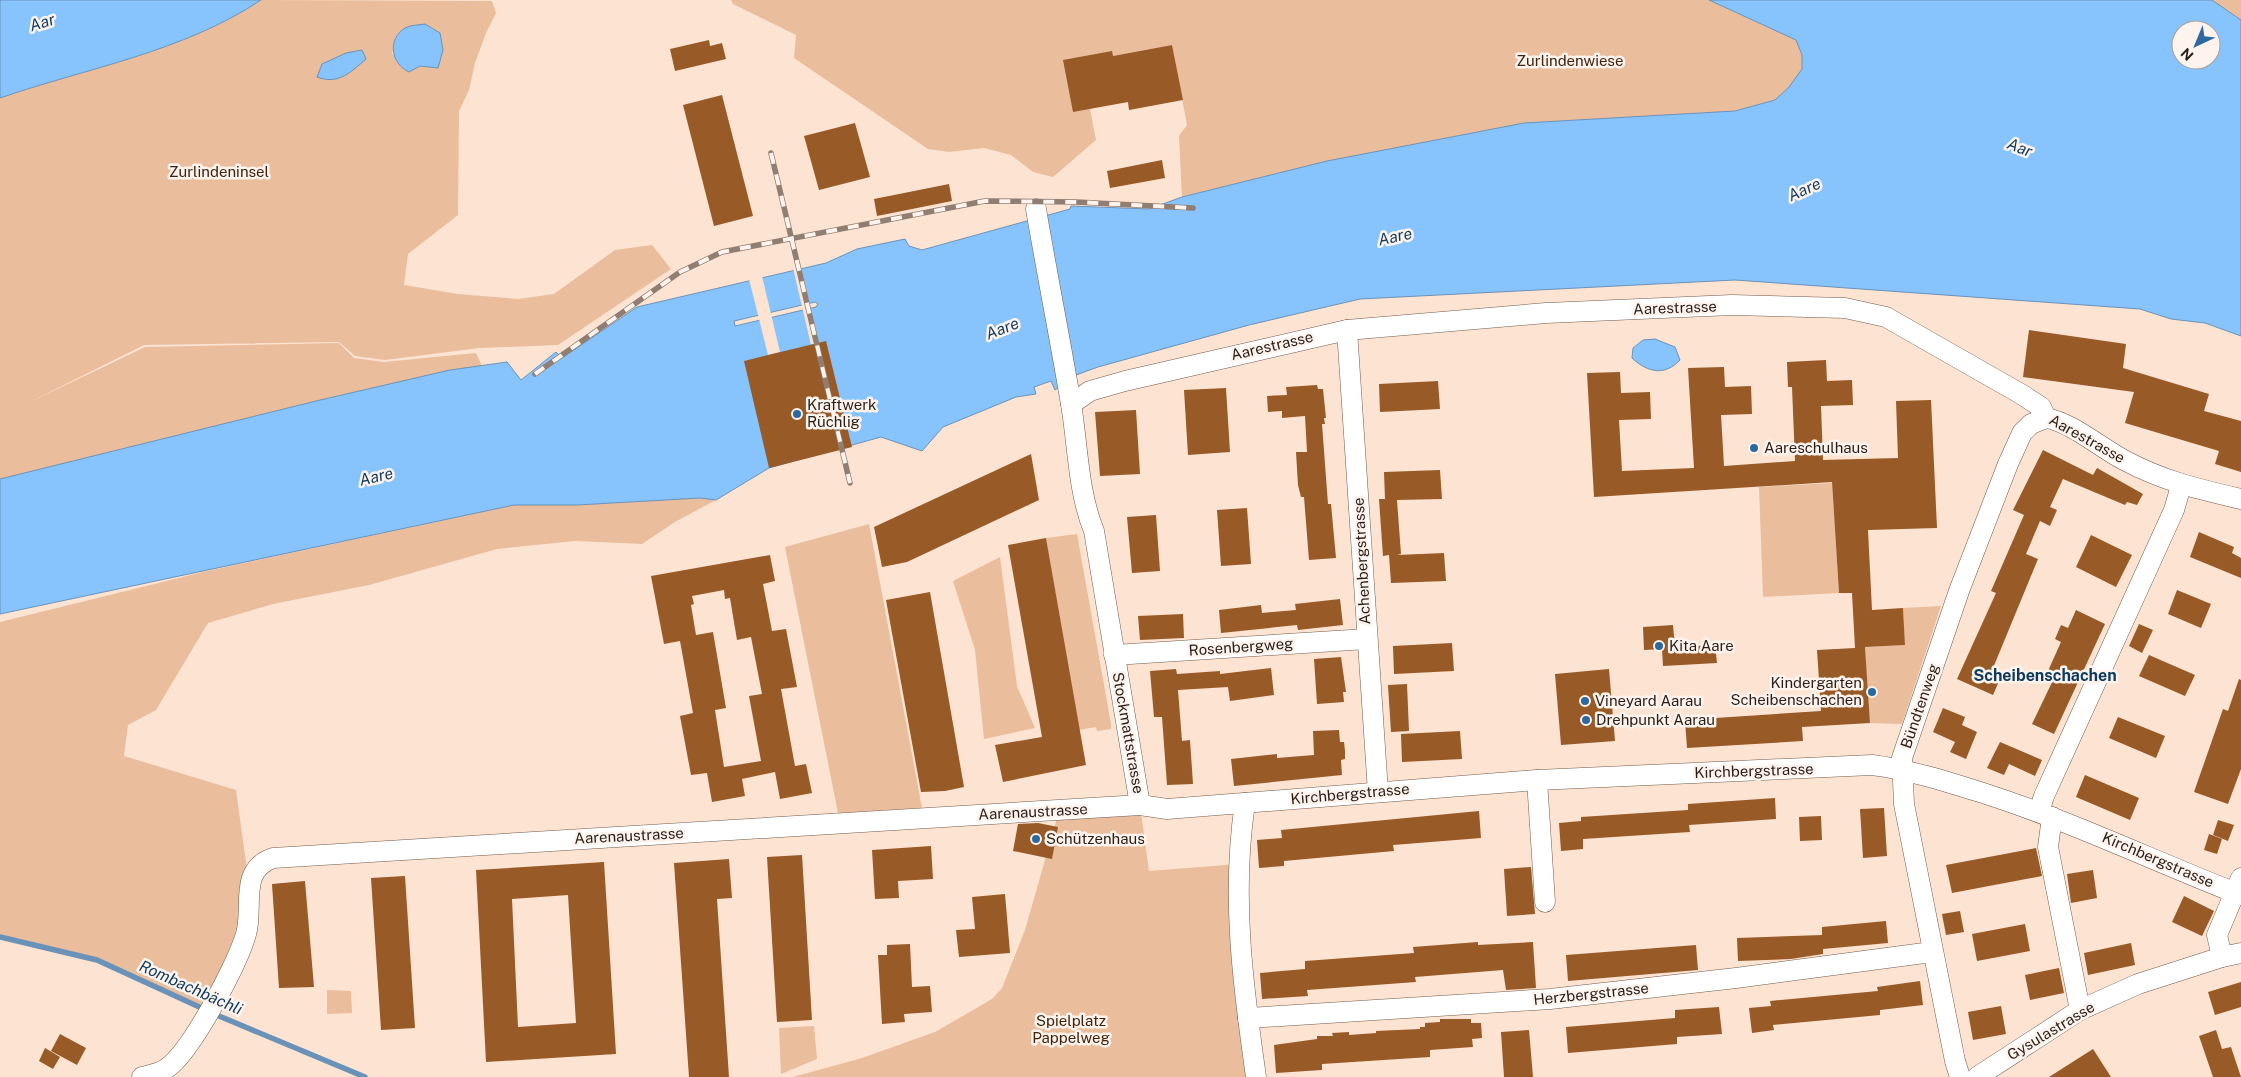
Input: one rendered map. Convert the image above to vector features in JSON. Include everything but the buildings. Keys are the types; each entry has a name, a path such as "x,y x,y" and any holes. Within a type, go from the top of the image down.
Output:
{"street":[{"name":"Stockmattstrasse","path":"1036,209 1069,396 1083,491 1088,518 1094,531 1140,805 1167,809 1245,803"},
{"name":"Aarestrasse","path":"1069,396 1125,381 1347,330 1566,312 1732,305 1846,308 1886,317 2021,394 2041,407 2046,418 2069,428 2125,461 2181,486 2241,499"},
{"name":"Achenbergstrasse","path":"1347,330 1378,792"},
{"name":"Bündtenweg","path":"1960,1077 1932,952 1904,804 1902,758 1959,592 2008,464 2022,433 2031,424 2046,418"},
{"path":"2080,1010 2048,847 2044,796 2174,510 2181,486"},
{"name":"Rosenbergweg","path":"1114,655 1367,639"},
{"name":"Kirchbergstrasse","path":"1245,803 1537,780 1872,766 1903,769 2046,814 2239,888"},
{"path":"1537,780 1545,902"},
{"path":"1245,803 1239,864 1241,969 1256,1077"},
{"name":"Aarenaustrasse","path":"142,1077 166,1069 182,1053 205,1018 246,935 250,919 249,884 255,871 267,860 273,858 1140,805"},
{"path":"2231,955 2217,935 2239,888"},
{"name":"Herzbergstrasse","path":"1248,1018 1550,1000 1932,952"},
{"name":"Gysulastrasse","path":"1977,1077 2080,1010 2138,984 2231,955"}],"green space":[{"name":"Zurlindeninsel","path":"261,0 492,1 496,13 486,33 475,63 469,90 459,111 458,215 408,254 404,285 458,294 518,299 554,294 615,250 652,245 671,269 558,345 479,348 385,360 355,356 339,342 144,345 24,405 145,347 339,343 354,358 384,362 476,353 482,366 450,370 316,401 0,479 0,98 167,46 231,18","holes":["406,27 438,68 420,66 392,54 396,36"]},
{"name":"Zurlindenwiese","path":"731,0 1709,0 1796,40 1802,55 1802,69 1789,87 1775,100 1735,111 1524,123 1327,161 1182,197 1179,136 1187,125 1172,45 1113,56 1090,109 1096,140 1053,177 1033,172 1011,155 984,148 949,152 928,149 794,58 796,35 733,4"},
{"path":"2212,0 2241,0 2241,20"},
{"path":"1832,483 1839,593 1763,597 1759,487"},
{"path":"700,498 716,500 675,522 642,544 575,541 497,549 369,585 273,604 208,623 156,710 128,725 124,756 236,790 249,884 246,935 202,1005 97,960 0,937 0,622 203,572 514,505 577,505"},
{"path":"869,524 922,808 838,813 785,547"},
{"path":"1077,534 1111,724 1111,729 1097,731 1096,727 1079,730 1046,538"},
{"path":"1000,557 1017,686 1035,728 984,739 975,650 953,581"},
{"path":"1941,606 1902,724 1870,723 1865,647 1905,645 1903,608"},
{"name":"Spielplatz Pappelweg","path":"1140,805 1149,871 1239,864 1256,1077 793,1077 862,1058 935,1032 992,999 1002,988 1025,930 1059,811"},
{"path":"327,990 351,991 352,1013 327,1014"},
{"path":"814,1026 817,1059 781,1074 779,1028"}],"water":[{"name":"Aar","path":"0,0 261,0 231,18 167,46 0,98"},
{"path":"1709,0 2212,0 2241,20 2241,336 2205,323 2171,319 2140,309 1735,280 1360,299 1249,325 1098,367 1076,375 1055,390 1051,381 1034,387 1036,394 1016,397 943,427 922,451 881,437 769,468 716,500 700,498 577,505 514,505 0,614 0,479 450,370 507,362 521,380 556,352 562,358 637,307 826,263 857,249 905,239 909,246 922,250 1070,209 1071,206 1149,209 1182,197 1327,161 1524,123 1735,111 1775,100 1789,87 1802,69 1802,55 1796,40","holes":["815,302 818,304 816,307 735,326 734,321"]},
{"path":"425,24 440,33 443,50 438,68 420,66 409,72 398,63 395,57 394,45 396,38 405,28"},
{"path":"362,50 366,59 349,73 338,79 331,80 317,77 322,64 346,53"},
{"path":"1655,339 1675,347 1680,360 1668,369 1656,371 1644,367 1632,358 1633,348 1643,340"}],"pier":[{"path":"801,267 819,343 811,345 793,268"},
{"path":"762,276 780,352 768,355 749,279"}],"waterway":[{"name":"Rombachbächli","path":"0,937 97,960 219,1016 365,1077"}],"railway":[{"path":"771,153 850,483"},
{"path":"535,374 680,272 722,252 985,201 1076,202 1193,208"}],"place":[{"name":"Kraftwerk Rüchlig","path":"797,414"},
{"name":"Aareschulhaus","path":"1754,448"},
{"name":"Kita Aare","path":"1659,646"},
{"name":"Kindergarten Scheibenschachen","path":"1872,692"},
{"name":"Vineyard Aarau","path":"1585,701"},
{"name":"Drehpunkt Aarau","path":"1586,720"},
{"name":"Schützenhaus","path":"1036,839"}],"district":[{"name":"Scheibenschachen","path":"2045,675"}],"water label":[{"name":"Aare","path":"1804,189"},
{"name":"Aare","path":"1395,236"},
{"name":"Aare","path":"1002,328"},
{"name":"Aare","path":"376,476"}]}
